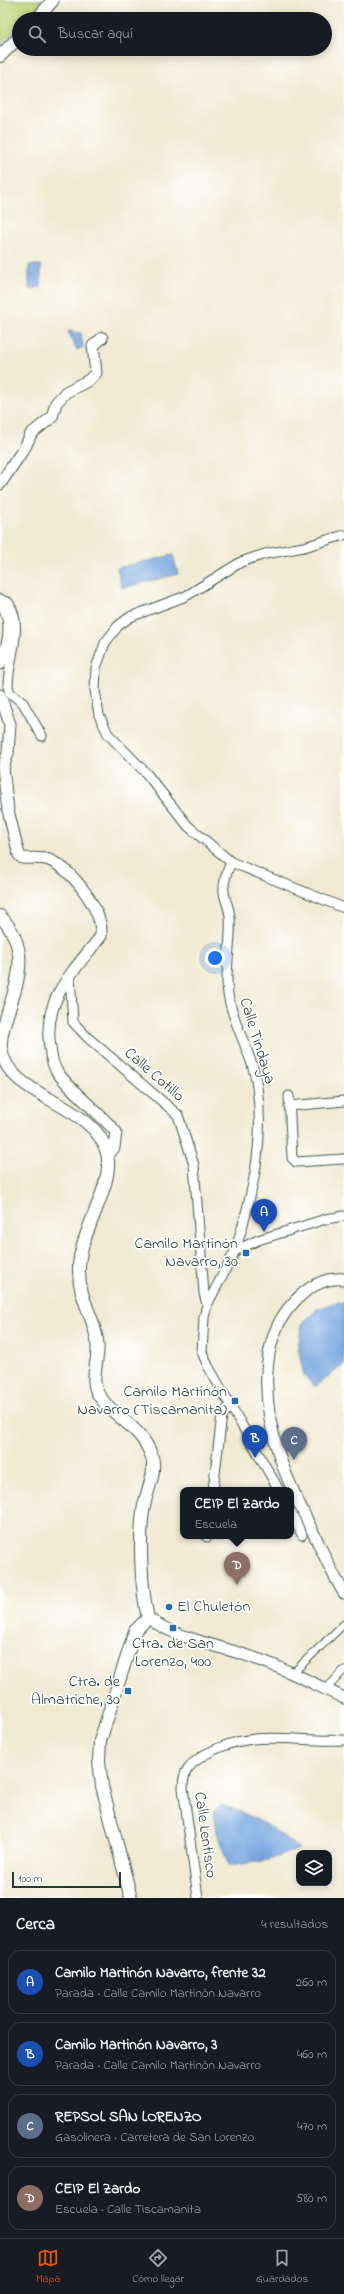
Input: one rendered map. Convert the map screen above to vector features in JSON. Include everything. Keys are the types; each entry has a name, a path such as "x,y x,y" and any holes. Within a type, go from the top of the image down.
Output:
{"main road":[{"path":"43,12 53,0"},
{"path":"0,56 12,44"},
{"path":"0,916 11,930 20,959 19,980 4,1024 1,1046 5,1063 17,1078 93,1129 103,1142 107,1154 107,1168 102,1189 84,1238 79,1266 80,1290 98,1341 98,1355 94,1374 95,1387 100,1397 129,1422 143,1439 152,1458 152,1475 142,1523 144,1600 148,1618 135,1631 100,1741 99,1761 102,1786 131,1898"}],"street":[{"path":"0,484 13,462 25,447 31,434 52,417 56,403 66,392 89,380 96,373 93,346 102,338"},
{"path":"344,535 304,547 264,554 241,562 186,596 130,617 118,626 105,642 96,668 95,690 99,715 108,734 146,773 188,826 230,862 344,908"},
{"path":"0,600 8,611 10,630 0,664"},
{"path":"0,600 8,602 14,610 17,622 8,686 10,693 22,703 42,736"},
{"path":"0,695 10,724 8,753 2,768 8,810 19,855 22,858 48,859 70,874 93,904 101,926 101,936 58,991 49,1015 48,1036 51,1058 56,1072 116,1132 114,1148 107,1154"},
{"name":"Calle Tindaya","path":"207,1305 235,1251 251,1197 259,1148 257,1088 255,1075 232,1011 226,981 231,927 224,882 230,862"},
{"name":"Calle Cotillo","path":"70,976 73,1022 87,1037 178,1115 194,1165 200,1248 207,1305"},
{"path":"289,1096 292,1158 296,1162 344,1159"},
{"path":"289,1106 344,1100"},
{"path":"235,1251 258,1240 326,1219 344,1216"},
{"path":"290,1487 280,1458 269,1408 267,1382 269,1358 274,1333 287,1309 305,1290 322,1281 344,1279"},
{"path":"207,1305 204,1317 202,1352 208,1366 277,1487"},
{"path":"213,1487 222,1415 231,1406"},
{"path":"294,1498 344,1593"},
{"path":"294,1519 302,1536"},
{"path":"148,1618 161,1627 187,1637 255,1658 344,1698"},
{"path":"296,1670 344,1624"},
{"path":"330,1685 344,1670"},
{"name":"Calle Lentisco","path":"198,1898 183,1775 192,1762 220,1746 246,1740 278,1736 344,1740"}],"green space":[{"path":"0,0 45,0 33,12 12,12 12,33 0,45"}],"water":[{"path":"29,265 41,265 41,287 29,289"},
{"path":"68,331 81,333 83,347 77,350"},
{"path":"173,555 178,574 122,588 117,568"},
{"path":"337,1302 344,1303 344,1364 315,1387 304,1376 298,1347 302,1324 317,1309"},
{"path":"221,1805 244,1813 262,1822 299,1849 269,1860 229,1866 217,1833 214,1811"}],"place":[{"name":"Camilo Martinón Navarro, frente 32","path":"264,1232"},
{"name":"Camilo Martinón Navarro, 30","path":"246,1253"},
{"name":"Camilo Martinón Navarro (Tiscamanita)","path":"235,1401"},
{"name":"Camilo Martinón Navarro, 3","path":"255,1458"},
{"name":"REPSOL SAN LORENZO","path":"294,1460"},
{"name":"CEIP El Zardo","path":"237,1585"},
{"name":"El Chuletón","path":"169,1607"},
{"name":"Ctra. de San Lorenzo, 400","path":"173,1628"},
{"name":"Ctra. de Almatriche, 30","path":"128,1691"}]}
